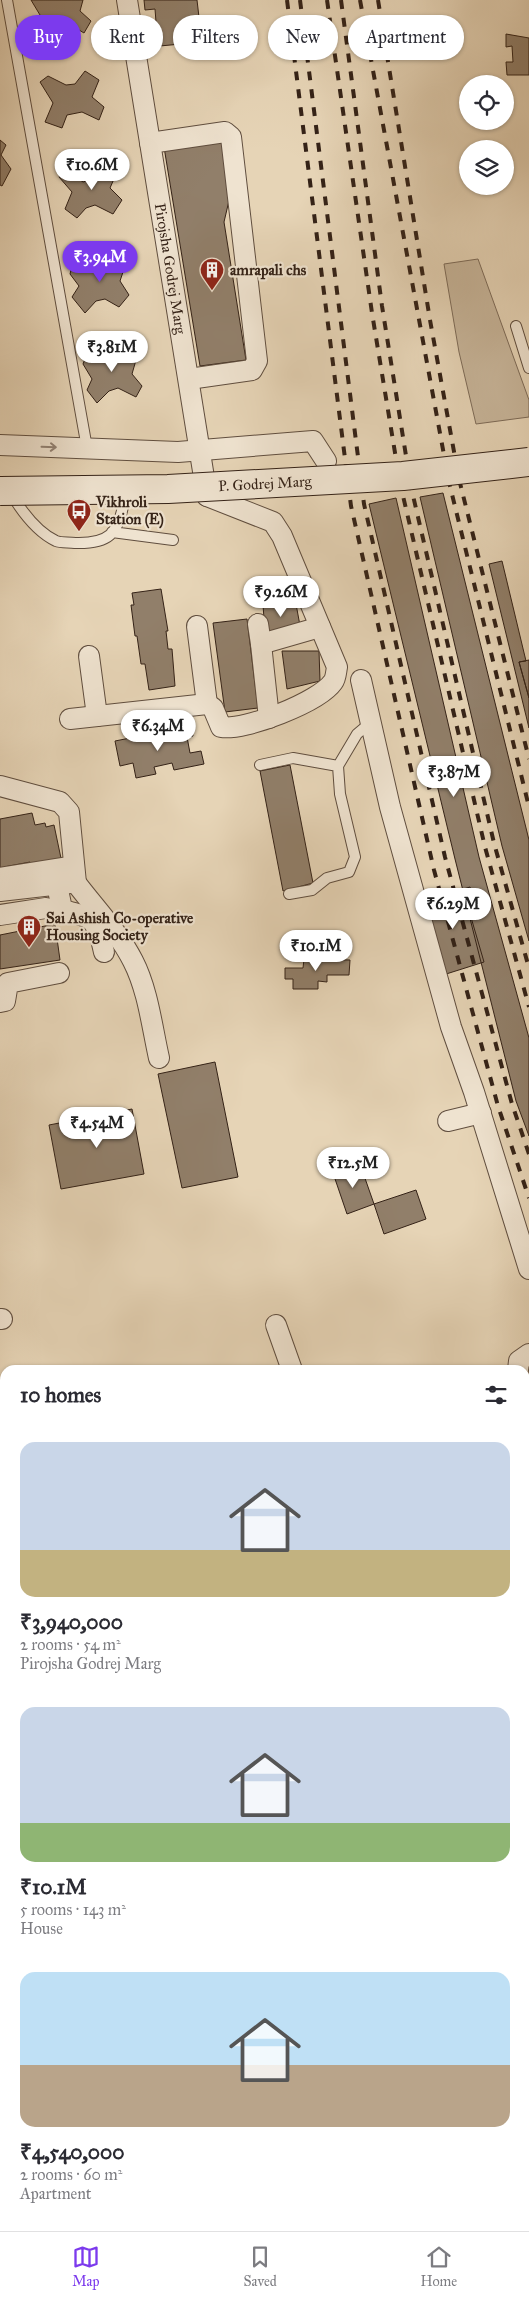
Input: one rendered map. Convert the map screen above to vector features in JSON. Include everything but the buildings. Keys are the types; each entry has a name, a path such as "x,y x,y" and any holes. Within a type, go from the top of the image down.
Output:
{"street":[{"name":"Pirojsha Godrej Marg","path":"127,0 207,496"},
{"path":"150,143 225,132 231,137 257,361 252,370 189,379"},
{"path":"0,445 178,452 313,441 326,461"},
{"name":"P. Godrej Marg","path":"6,499 404,476 529,462"},
{"path":"6,499 124,502 197,501 204,500 207,496 273,522 282,536 337,667 333,682 311,699 269,718 230,728 221,727 212,708 207,704 197,626"},
{"path":"258,624 262,644 269,718"},
{"path":"262,644 320,627"},
{"path":"89,656 96,716"},
{"path":"361,680 390,807 451,1027 529,1269"},
{"path":"70,719 207,704"},
{"path":"0,786 60,802 69,812 69,878 62,909 92,921 99,931 104,952"},
{"path":"0,878 69,878"},
{"path":"0,891 69,878"},
{"path":"69,878 124,945 134,962 142,986 159,1058"},
{"path":"0,915 46,908"},
{"path":"0,1002 5,1001 8,983 59,973"},
{"path":"448,1121 480,1113"},
{"path":"276,1325 290,1365"},
{"path":"519,1365 519,1361 529,1354"}],"lane":[{"path":"7,0 87,448"},
{"path":"516,326 529,368"},
{"path":"6,499 29,521 57,542 85,543 104,540 118,527 124,502"},
{"path":"112,532 173,540"},
{"path":"289,894 312,890 328,878 349,872 355,857 340,794 338,766 357,734 370,723"},
{"path":"260,764 293,758 338,766"}],"shaded area":[{"path":"478,259 529,400 529,417 476,424 459,352 444,264"}],"railway":[{"path":"287,0 351,506 434,870 498,1106 529,1198"},
{"path":"300,0 364,504 445,857 512,1104 529,1154"},
{"path":"327,0 372,313 400,483 485,847 529,1007"},
{"path":"341,0 382,306 411,487 494,843 529,968"},
{"path":"360,0 449,482 529,807"},
{"path":"378,0 430,320 459,479 529,759"}],"place":[{"name":"amrapali chs","path":"212,291"},
{"name":"Vikhroli Station (E)","path":"79,532"},
{"name":"Sai Ashish Co-operative Housing Society","path":"29,948"}]}
